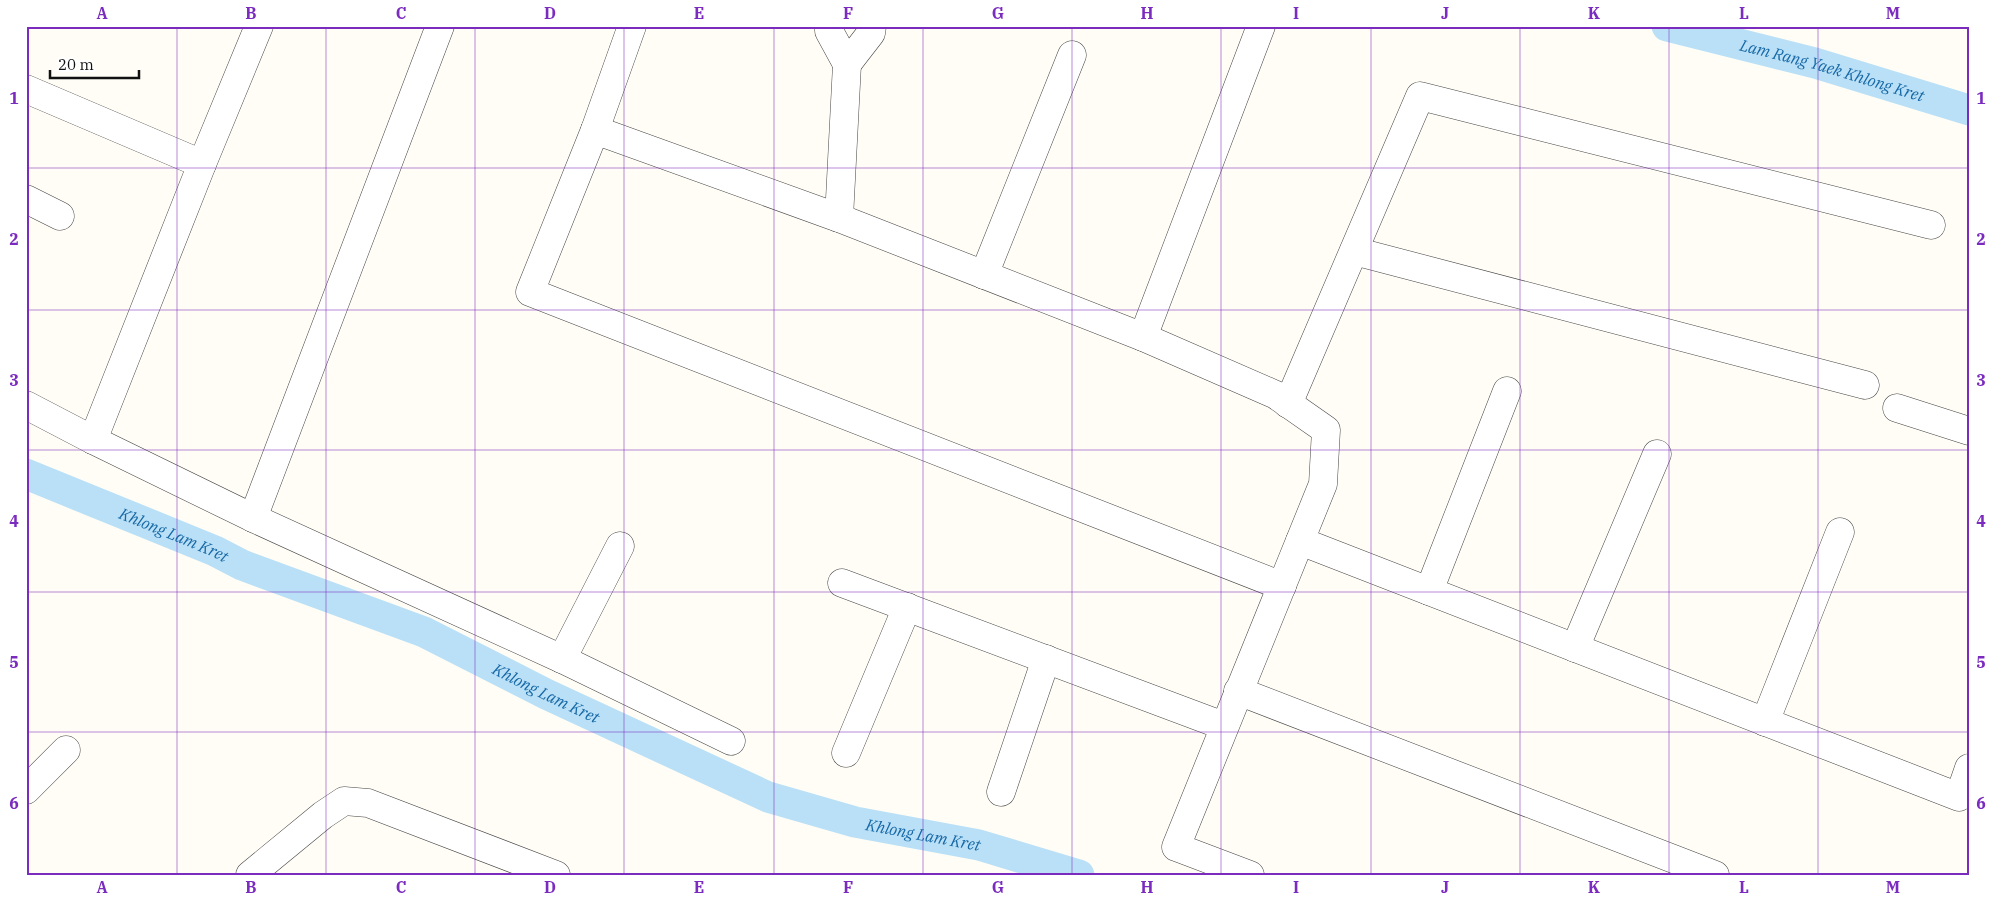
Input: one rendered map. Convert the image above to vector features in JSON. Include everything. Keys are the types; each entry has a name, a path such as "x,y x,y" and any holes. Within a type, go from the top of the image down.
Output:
{"street":[{"path":"93,440 202,164 259,26"},
{"path":"253,518 440,26"},
{"path":"632,26 595,130 530,292 1282,586"},
{"path":"1143,337 1261,26"},
{"path":"829,29 847,64 839,218"},
{"path":"847,64 871,29"},
{"path":"984,275 1072,55"},
{"path":"26,89 202,164"},
{"path":"1288,404 1420,96 1931,226"},
{"path":"595,130 839,218 1143,337 1276,395 1326,430 1323,484 1176,847 1250,875"},
{"path":"26,200 60,216"},
{"path":"1354,251 1865,385"},
{"path":"1428,591 1507,391"},
{"path":"26,405 253,518 562,659 731,741"},
{"path":"1897,408 1969,431"},
{"path":"1575,648 1657,454"},
{"path":"1765,722 1840,532"},
{"path":"1300,541 1959,797 1969,768"},
{"path":"562,659 620,546"},
{"path":"842,583 1224,726"},
{"path":"846,753 907,607"},
{"path":"1001,792 1046,659"},
{"path":"1238,691 1715,875"},
{"path":"26,790 66,750"},
{"path":"250,875 323,815 344,801 368,803 556,875"}],"waterway":[{"name":"Lam Rang Yaek Khlong Kret","path":"1667,26 1815,63 1969,110"},
{"name":"Khlong Lam Kret","path":"26,474 215,551 242,565 424,632 546,694 768,797 855,822 979,845 1079,875"}]}
